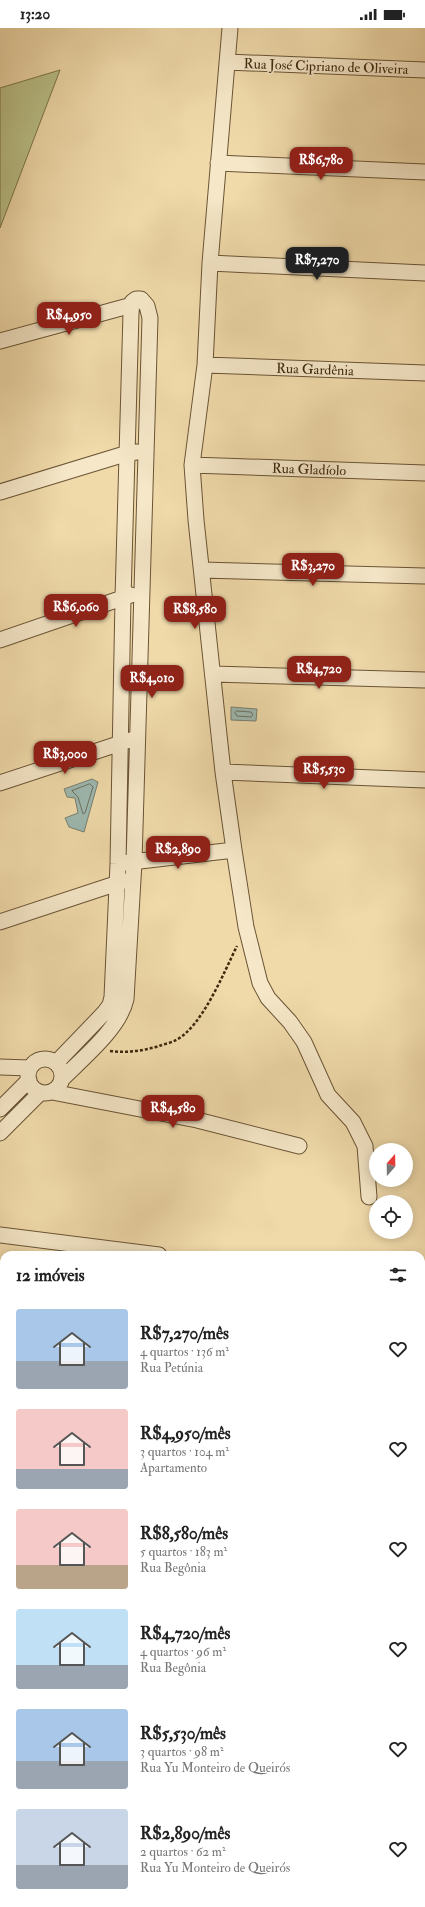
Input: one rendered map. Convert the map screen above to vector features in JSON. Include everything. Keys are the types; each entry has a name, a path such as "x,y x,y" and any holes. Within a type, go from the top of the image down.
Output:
{"street":[{"path":"230,28 210,263 205,365 192,465 196,520 224,772 246,927 264,993 290,1022 304,1042 328,1095 353,1122 365,1146 369,1197"},
{"name":"Rua José Cipriano de Oliveira","path":"227,62 425,70"},
{"path":"218,163 425,172"},
{"path":"210,263 425,273"},
{"path":"0,341 132,304 136,299 145,302 150,318 134,862 125,1005 116,1022 62,1079"},
{"path":"56,1063 84,1036 104,1013 111,1001 118,864 123,598 132,304"},
{"name":"Rua Gardênia","path":"205,365 425,373"},
{"path":"0,492 128,453 145,451"},
{"name":"Rua Gladíolo","path":"192,465 425,473"},
{"path":"202,570 425,576"},
{"path":"0,640 142,591"},
{"path":"214,674 425,680"},
{"path":"0,783 120,742 137,739"},
{"path":"224,772 425,780"},
{"path":"118,864 234,850"},
{"path":"0,922 117,883 133,880"},
{"path":"0,1109 30,1074 39,1060 51,1060 56,1063 62,1073 60,1085 46,1092 0,1133"},
{"path":"0,1067 30,1074"},
{"path":"30,1074 35,1090 197,1120 299,1146"},
{"path":"0,1235 127,1251"}],"path":[{"path":"94,1046 115,1051 139,1051 176,1040 183,1036 198,1018 212,997 246,927"}],"green space":[{"path":"60,70 0,228 0,88"}],"water":[{"path":"231,707 257,709 256,721 231,720"},
{"path":"92,779 98,782 84,832 69,827 65,818 78,813 75,798 67,797 64,789"}]}
